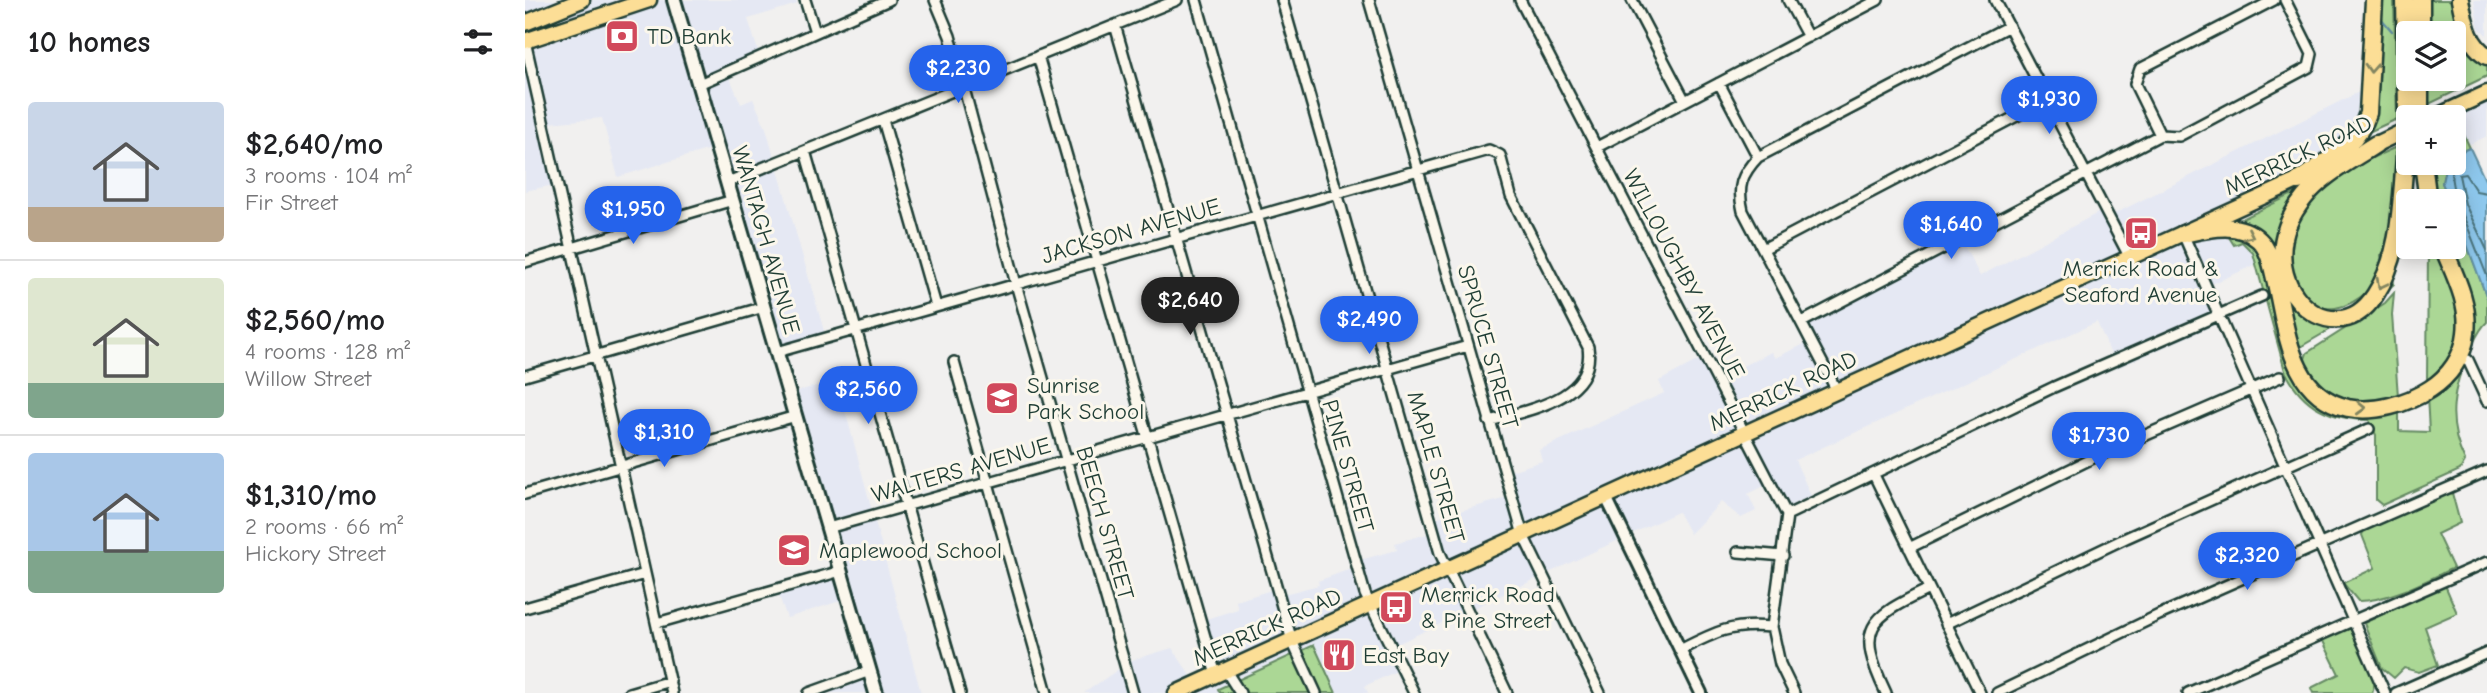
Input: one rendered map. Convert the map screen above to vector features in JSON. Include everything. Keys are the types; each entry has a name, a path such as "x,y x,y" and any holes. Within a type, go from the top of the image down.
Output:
{"highway":[{"path":"2298,181 2346,147 2365,124 2368,113 2374,0"},
{"path":"2405,0 2416,105"},
{"path":"2421,0 2421,21"},
{"path":"2460,0 2468,33 2475,46 2487,56"},
{"path":"2376,144 2319,182 2304,198 2288,228 2283,259 2287,287 2295,299 2316,314 2329,317 2352,315 2374,299 2382,285 2394,250 2403,175"},
{"path":"2183,234 2220,227 2250,233 2261,242 2273,268 2298,371 2304,382 2325,400 2355,409 2386,407 2431,389 2460,356 2467,325 2466,308 2448,259"}],"main road":[{"path":"525,23 582,0"},
{"path":"525,41 649,0"},
{"name":"WANTAGH AVENUE","path":"674,0 876,693"},
{"path":"2461,105 2487,93"},
{"name":"MERRICK ROAD","path":"1176,693 2376,144 2396,140"}],"street":[{"path":"805,0 815,32"},
{"path":"699,84 890,0"},
{"name":"BEECH STREET","path":"935,0 950,36 1016,284 1133,693"},
{"path":"727,182 1177,0"},
{"name":"PINE STREET","path":"1196,0 1370,605 1414,693"},
{"name":"MAPLE STREET","path":"1282,0 1440,553 1507,693"},
{"name":"SPRUCE STREET","path":"1369,0 1523,535 1599,693"},
{"name":"WILLOUGHBY AVENUE","path":"1520,0 1787,515"},
{"path":"1632,0 1685,101"},
{"path":"1788,0 1808,37"},
{"path":"1597,147 1878,0"},
{"path":"1995,0 2130,258"},
{"path":"2160,135 2136,85 2140,69 2274,0"},
{"path":"1801,322 2160,135 2179,136 2309,67 2312,54 2285,0"},
{"path":"1115,25 1292,641 1316,693"},
{"path":"1837,391 1743,211 1739,193 1744,172 1758,157 2009,26"},
{"path":"525,41 673,693"},
{"path":"1038,56 1147,437 1221,673 1240,693"},
{"path":"1719,83 1758,157"},
{"path":"1763,249 2047,100"},
{"path":"883,120 936,306"},
{"name":"JACKSON AVENUE","path":"777,352 1489,150 1500,155 1511,196 1588,347 1590,360 1588,371 1575,389 1531,409 1489,421"},
{"path":"805,151 960,693"},
{"path":"525,262 733,200"},
{"path":"2183,234 2385,693"},
{"path":"1794,693 1780,664 1772,627 1787,515 2054,387 2262,296"},
{"path":"525,376 764,307"},
{"name":"WALTERS AVENUE","path":"828,528 1468,346"},
{"path":"2468,360 2487,401"},
{"path":"954,362 1047,693"},
{"path":"1909,548 2093,458 2280,377"},
{"path":"525,494 796,416"},
{"path":"1946,624 2126,538 2369,429"},
{"path":"1997,693 2159,614 2487,471"},
{"path":"1874,475 1980,693"},
{"path":"1606,497 1702,693"},
{"path":"1738,552 1783,556"},
{"path":"2188,693 2487,562"},
{"path":"657,623 841,571"},
{"path":"525,608 645,573"},
{"path":"1886,693 1868,648 1870,632 1889,608 1929,589"},
{"path":"1681,650 1720,629 1747,624 1772,627"},
{"path":"2396,693 2487,653"},
{"path":"809,693 870,671"},
{"path":"629,693 670,681"}],"shaded area":[{"path":"525,0 796,0 797,4 748,19 759,54 726,69 741,104 753,99 766,128 828,345 783,357 723,145 618,177 602,118 549,123 563,183 525,191 525,51 532,47"},
{"path":"2474,0 2487,0 2487,35 2479,28"},
{"path":"2487,83 2487,136 2468,145 2466,105 2451,105 2449,101"},
{"path":"2359,92 2356,125 2369,154 2233,215 2257,264 2212,284 2228,319 2117,368 2097,322 1795,460 1811,496 1787,507 1774,481 1748,494 1756,511 1741,518 1721,502 1690,534 1678,512 1395,645 1405,667 1365,686 1368,693 1336,693 1314,646 1218,689 1220,693 1084,693 1132,660 1172,648 1191,676 1218,663 1206,619 1238,609 1236,601 1281,587 1284,594 1319,585 1318,581 1361,565 1360,560 1397,550 1395,543 1438,531 1435,518 1514,496 1508,472 1542,461 1539,450 1664,393 1659,381 1710,354 1722,376 1771,352 1775,358 1815,339 1806,322 1962,242 1980,276 2107,208 2112,215"},
{"path":"837,380 921,693 827,693 825,689 864,674 843,600 787,618 778,593 836,576 784,395"}],"green space":[{"path":"2377,0 2394,0 2396,119 2360,136"},
{"path":"2428,0 2455,0 2487,58 2487,76 2466,86 2466,21 2428,21"},
{"path":"2427,91 2456,91 2427,105"},
{"path":"2396,147 2388,245 2381,256 2382,265 2378,278 2369,290 2352,303 2335,308 2320,307 2308,300 2298,289 2291,274 2288,256 2290,236 2316,188"},
{"path":"2430,175 2444,175 2442,183 2445,189 2432,189"},
{"path":"2305,188 2276,256 2254,230 2238,221"},
{"path":"2231,232 2261,247 2290,359 2329,408 2399,406 2399,431 2429,432 2427,395 2471,336 2452,259 2466,259 2466,242 2487,298 2487,322 2477,335 2455,391 2455,433 2465,461 2460,470 2382,505 2376,500 2376,435 2369,420 2330,414 2300,394 2285,371 2253,253 2242,242 2234,245 2227,234"},
{"path":"2428,259 2441,259 2456,302 2458,335 2453,351 2443,367 2427,382"},
{"path":"2392,269 2394,284 2372,305 2300,347 2294,327 2288,322 2286,288 2291,298 2349,318"},
{"path":"2394,293 2392,315 2398,396 2379,403 2368,403 2344,399 2323,390 2309,372 2305,359 2307,353 2385,303"},
{"path":"2446,492 2452,493 2460,523 2437,534 2453,568 2394,594 2358,601 2343,583 2375,568 2362,535 2364,530"},
{"path":"2445,585 2457,613 2425,627 2438,665 2419,672 2404,668 2394,678 2382,668 2364,623"},
{"path":"2351,627 2375,682 2372,693 2313,693 2311,688 2339,674 2321,637"},
{"path":"1314,645 1336,693 1220,693 1218,689"}],"water":[{"path":"2470,148 2487,184 2487,298 2466,242 2466,189 2445,189 2442,183 2444,175 2466,175 2466,150"}],"waterway":[{"path":"2379,16 2392,31"}],"place":[{"name":"TD Bank","path":"622,36"},
{"name":"Merrick Road & Seaford Avenue","path":"2141,233"},
{"name":"Sunrise Park School","path":"1002,398"},
{"name":"Maplewood School","path":"794,550"},
{"name":"Merrick Road & Pine Street","path":"1396,607"},
{"name":"East Bay","path":"1339,655"}]}
